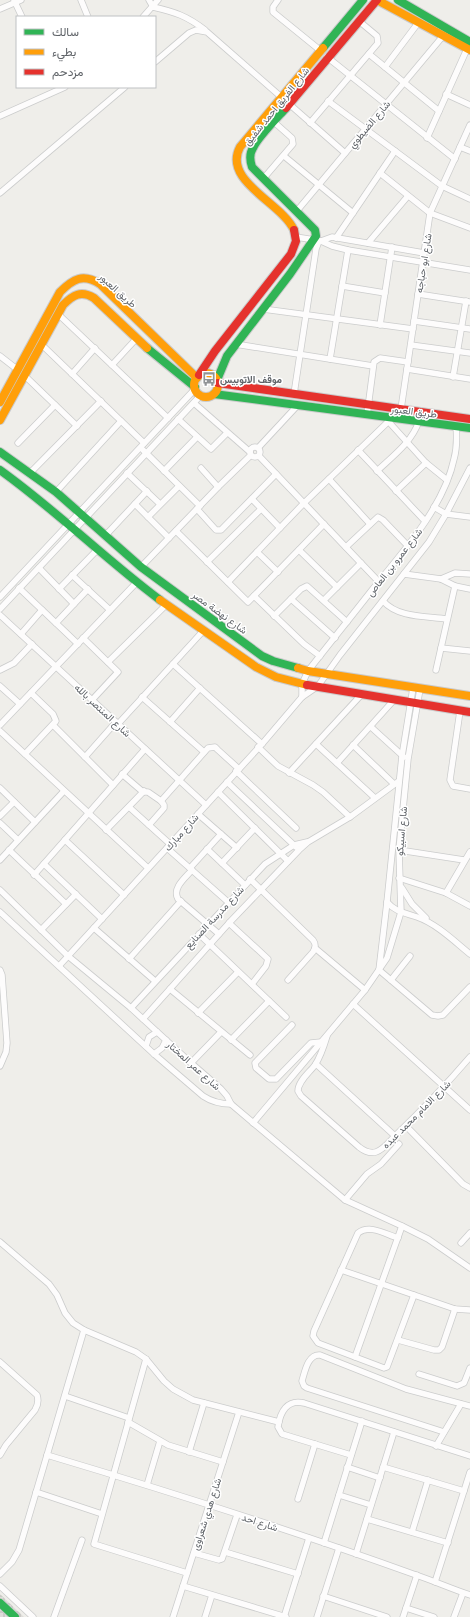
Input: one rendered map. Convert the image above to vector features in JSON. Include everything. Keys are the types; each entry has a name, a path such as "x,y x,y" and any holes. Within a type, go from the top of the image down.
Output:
{"street":[{"path":"81,0 88,16"},
{"path":"149,0 153,7 176,13 191,19 345,153"},
{"path":"144,16 158,0"},
{"path":"278,0 273,7 273,12 321,51"},
{"name":"شارع الفريق احمد شفيق","path":"296,237 292,225 245,179 236,164 236,158 240,147 282,99 363,0"},
{"path":"377,0 443,36 469,47"},
{"name":"شارع الفريق احمد شفيق","path":"318,241 315,230 252,168 250,153 253,147 327,57 377,0"},
{"path":"398,0 469,47"},
{"path":"0,9 17,1 22,16"},
{"path":"310,123 378,43 378,39 359,21"},
{"path":"385,67 418,23"},
{"path":"156,61 189,33 196,30 207,32"},
{"name":"شارع الضيطوي","path":"296,212 443,36"},
{"path":"427,138 469,47"},
{"path":"369,54 439,111"},
{"path":"327,57 455,159"},
{"path":"0,193 124,88"},
{"path":"0,116 52,90"},
{"path":"446,94 470,105"},
{"path":"328,101 442,186 470,199"},
{"path":"263,179 291,147 292,138 274,122"},
{"name":"شارع ابو حباجه","path":"401,409 430,213 470,125"},
{"path":"460,147 470,151"},
{"path":"336,238 395,151"},
{"path":"284,156 352,213"},
{"path":"380,173 430,213 470,228"},
{"path":"368,243 408,196"},
{"path":"0,597 68,523 82,515 146,453 194,403 198,377 215,351 291,254 294,249 296,237 318,241 348,250 470,270"},
{"path":"0,420 58,314 69,298 75,294 86,294 94,298 136,339 197,390 209,396 214,394 216,391 221,367 235,344 318,241 332,237 424,252"},
{"path":"294,394 318,241"},
{"path":"380,324 392,247"},
{"path":"330,359 348,250"},
{"path":"0,402 60,292 70,282 80,278 81,293"},
{"name":"طريق العبور","path":"80,278 91,278 100,284 198,377"},
{"path":"342,286 385,293"},
{"path":"418,294 468,302 454,377"},
{"path":"263,309 413,329"},
{"path":"58,314 168,418"},
{"path":"414,321 470,329"},
{"path":"112,365 136,339"},
{"path":"235,344 373,366"},
{"path":"42,345 121,421 142,445 146,453 179,486 216,530 221,530 276,474"},
{"path":"410,345 470,354"},
{"path":"72,374 95,348"},
{"path":"0,356 18,370"},
{"path":"367,415 374,362 380,358 408,362"},
{"path":"407,369 470,379"},
{"path":"198,377 209,373 218,381"},
{"path":"25,376 77,426"},
{"name":"طريق العبور","path":"218,381 294,394 470,419"},
{"path":"0,608 75,529 82,515 142,445 197,390"},
{"name":"طريق العبور","path":"214,394 367,415 390,420 419,421 470,428"},
{"path":"30,473 101,401"},
{"path":"194,403 250,454 255,457 259,456 379,582"},
{"path":"18,443 55,405"},
{"path":"140,567 250,454 252,448 258,448 297,406"},
{"path":"178,419 211,449 226,432"},
{"path":"228,582 304,503 390,420 426,463 446,480"},
{"path":"56,492 121,421"},
{"path":"378,471 408,441 415,432 419,421"},
{"name":"شارع عمرو بن العاص","path":"302,684 308,671 408,545 434,507 455,455 456,426"},
{"path":"164,471 197,437"},
{"path":"258,448 260,451 259,456"},
{"path":"358,450 425,521"},
{"name":"شارع نهضة مصر","path":"0,452 56,492 140,567 262,656 273,661 308,671 470,696"},
{"path":"396,491 426,463"},
{"path":"201,468 218,487"},
{"name":"شارع عمرو بن العاص","path":"318,686 340,655 429,542 468,478 470,468"},
{"path":"0,470 68,523 97,550 137,582 263,671 282,679 302,684 414,704 470,712"},
{"path":"127,472 160,504"},
{"path":"329,479 370,524"},
{"path":"148,517 179,486"},
{"path":"105,536 147,491"},
{"path":"252,499 280,528"},
{"path":"135,504 169,538"},
{"path":"434,507 446,514 470,517"},
{"path":"207,562 261,509"},
{"path":"346,547 376,518 382,518 408,545"},
{"path":"176,531 248,602 324,524"},
{"path":"59,589 97,550"},
{"path":"299,550 337,587"},
{"path":"257,552 278,572"},
{"path":"324,600 361,563"},
{"path":"39,568 74,604"},
{"path":"404,574 441,579 455,586 470,589"},
{"path":"441,579 455,574 470,574"},
{"path":"72,575 110,610"},
{"path":"0,725 137,582"},
{"path":"274,616 301,589 307,586 347,622"},
{"path":"436,670 455,586"},
{"path":"19,588 78,644"},
{"path":"56,623 88,589"},
{"path":"254,596 274,616 320,656"},
{"path":"291,599 334,638"},
{"path":"383,601 388,606 398,611 447,619"},
{"path":"108,662 167,604"},
{"path":"21,634 42,610"},
{"name":"شارع المنتصر بالله","path":"0,615 206,805"},
{"path":"85,757 204,630"},
{"path":"83,638 118,672 92,700"},
{"path":"0,670 14,663 32,644"},
{"path":"441,648 470,651"},
{"path":"173,664 260,746 278,766 324,792 350,817"},
{"path":"302,684 302,696"},
{"path":"0,686 20,704"},
{"name":"شارع مبارك","path":"59,966 260,746 302,696 318,686"},
{"path":"170,722 200,688"},
{"name":"شارع اسبيكو","path":"379,970 387,902 397,782 417,688"},
{"path":"25,754 54,725 56,721 55,716 31,693"},
{"path":"289,773 362,694"},
{"path":"142,697 204,752"},
{"path":"337,763 394,700"},
{"name":"شارع اسبيكو","path":"253,1123 364,990 387,958 401,912 399,850 414,704"},
{"path":"460,711 450,780 455,787 470,789"},
{"path":"54,725 113,785"},
{"path":"371,727 408,760"},
{"path":"0,732 148,868"},
{"path":"316,744 375,798"},
{"path":"353,745 397,782"},
{"path":"34,875 145,748"},
{"path":"160,801 208,748 215,748 296,828"},
{"path":"122,774 142,792 144,791 149,793 164,804 164,808 149,824"},
{"path":"227,782 299,850"},
{"name":"شارع مدرسة الصنايع","path":"143,1019 229,923 299,850 308,842 350,817 397,782"},
{"path":"0,788 35,822"},
{"path":"0,860 64,790"},
{"path":"106,830 144,791"},
{"path":"218,792 281,852 288,861"},
{"path":"0,816 14,802"},
{"path":"129,807 149,824 191,869 228,902"},
{"path":"198,814 237,848"},
{"path":"0,823 18,840"},
{"path":"222,863 255,828"},
{"path":"219,934 178,899 176,891 191,869 221,834"},
{"path":"65,840 124,895"},
{"name":"شارع مدرسة الصنايع","path":"131,1008 265,864 281,852 294,845 308,842"},
{"path":"207,849 245,885"},
{"path":"9,850 66,904"},
{"path":"399,850 464,860"},
{"path":"446,894 464,860 470,852"},
{"path":"44,864 102,919"},
{"path":"399,878 446,894 470,906"},
{"path":"250,879 313,940 315,948 364,990"},
{"path":"400,886 412,904 434,925 470,954"},
{"name":"شارع عمر المختار","path":"0,890 68,956 131,1008 221,1089 231,1104 212,1102 203,1096 154,1054 0,912"},
{"path":"41,930 76,894"},
{"path":"128,958 181,901"},
{"path":"387,902 393,908 401,912 424,919 434,925"},
{"path":"229,923 268,959 268,963 252,984"},
{"path":"94,928 155,981"},
{"path":"199,934 286,1017"},
{"path":"288,980 315,948"},
{"path":"391,980 410,956"},
{"path":"0,970 2,975 2,997 7,1043 0,1066"},
{"path":"379,970 426,1012 432,1015 444,1015 470,987"},
{"path":"198,1013 238,972"},
{"path":"170,989 250,1056"},
{"path":"232,1040 269,1001"},
{"path":"352,1004 470,1110"},
{"path":"292,1025 255,1063 256,1068 269,1079 276,1079 311,1043 321,1042"},
{"path":"146,1046 149,1037 157,1032"},
{"path":"191,1063 221,1032"},
{"name":"شارع الامام محمد عبده","path":"327,1034 321,1055 298,1087 299,1094 364,1151 369,1153 376,1152 381,1149 406,1126 445,1086 470,1057"},
{"path":"154,1054 162,1048 166,1040"},
{"path":"316,1064 395,1136"},
{"path":"231,1104 345,1200 428,1239 470,1268"},
{"path":"406,1126 463,1184 470,1188"},
{"path":"345,1200 367,1174 381,1164 399,1144"},
{"path":"355,1357 402,1226"},
{"path":"398,1238 373,1230 362,1230 356,1238 341,1270 313,1336 318,1342 387,1368 414,1295"},
{"path":"461,1243 470,1232"},
{"path":"0,1242 49,1284 57,1295 65,1313 73,1323 84,1330 136,1352 146,1359 164,1381 173,1389 193,1400 279,1422"},
{"path":"341,1270 455,1309 470,1310"},
{"path":"398,1340 439,1350 442,1347 455,1309"},
{"path":"0,1574 12,1562 19,1550 84,1330"},
{"path":"444,1432 304,1386 302,1381 309,1360 316,1355 320,1356 406,1389 470,1406"},
{"path":"146,1359 94,1544 187,1573"},
{"path":"0,1362 37,1395 39,1400 38,1406 6,1445 0,1455"},
{"path":"419,1374 457,1386 464,1382 470,1368"},
{"path":"65,1396 128,1420 160,1441 189,1452 223,1462"},
{"path":"351,1455 282,1434 279,1431 279,1422 282,1411 291,1402 298,1401 470,1456"},
{"path":"189,1452 204,1402"},
{"path":"436,1446 461,1404"},
{"name":"شارع هدي شعراوى","path":"173,1617 239,1412"},
{"path":"324,1543 362,1421"},
{"path":"356,1554 394,1432"},
{"path":"147,1485 160,1441"},
{"path":"298,1499 315,1444"},
{"name":"شارع احد","path":"47,1455 147,1485 309,1538 470,1595"},
{"path":"347,1467 380,1478"},
{"path":"383,1467 464,1491"},
{"path":"436,1582 470,1472"},
{"path":"412,1532 428,1480"},
{"path":"36,1492 102,1514"},
{"path":"339,1495 371,1505"},
{"path":"194,1554 219,1560 222,1559 237,1515"},
{"path":"367,1518 448,1544"},
{"path":"183,1586 285,1617 309,1538"},
{"path":"54,1617 82,1540"},
{"path":"317,1617 339,1548"},
{"path":"225,1552 298,1574"},
{"path":"403,1617 417,1575"},
{"path":"0,1586 32,1617"},
{"path":"454,1617 464,1593"},
{"path":"205,1617 212,1595"},
{"path":"324,1596 386,1617"},
{"path":"0,1604 15,1617"},
{"path":"406,1608 434,1617"}],"shaded area":[{"path":"0,1594 24,1617 0,1617"}],"traffic: fast":[{"path":"323,48 363,0"},
{"path":"398,0 470,42"},
{"path":"217,380 227,356 290,274 316,236 315,230 252,167 250,158 255,144 286,108"},
{"path":"147,348 195,387"},
{"path":"214,394 470,428"},
{"path":"0,452 56,492 141,567 262,656 273,661 298,668"},
{"path":"0,470 41,501 160,600"},
{"path":"0,1603 15,1617"}],"traffic: slow":[{"path":"377,0 470,50"},
{"path":"294,230 278,210 246,181 239,171 237,159 240,147 323,48"},
{"path":"0,402 60,292 69,284 83,278 100,284 197,378"},
{"path":"0,420 63,305 74,296 85,294 94,298 147,348"},
{"path":"206,373 214,377 218,385 214,393 206,397 198,393 194,385 198,377 206,373"},
{"path":"160,600 256,667 276,677 307,685"},
{"path":"298,668 308,671 470,696"}],"traffic: jam":[{"path":"286,108 377,0"},
{"path":"199,375 215,351 291,254 296,241 294,230"},
{"path":"218,383 470,419"},
{"path":"307,685 470,712"}],"place":[{"name":"موقف الاتوبيس","path":"209,379"}]}
